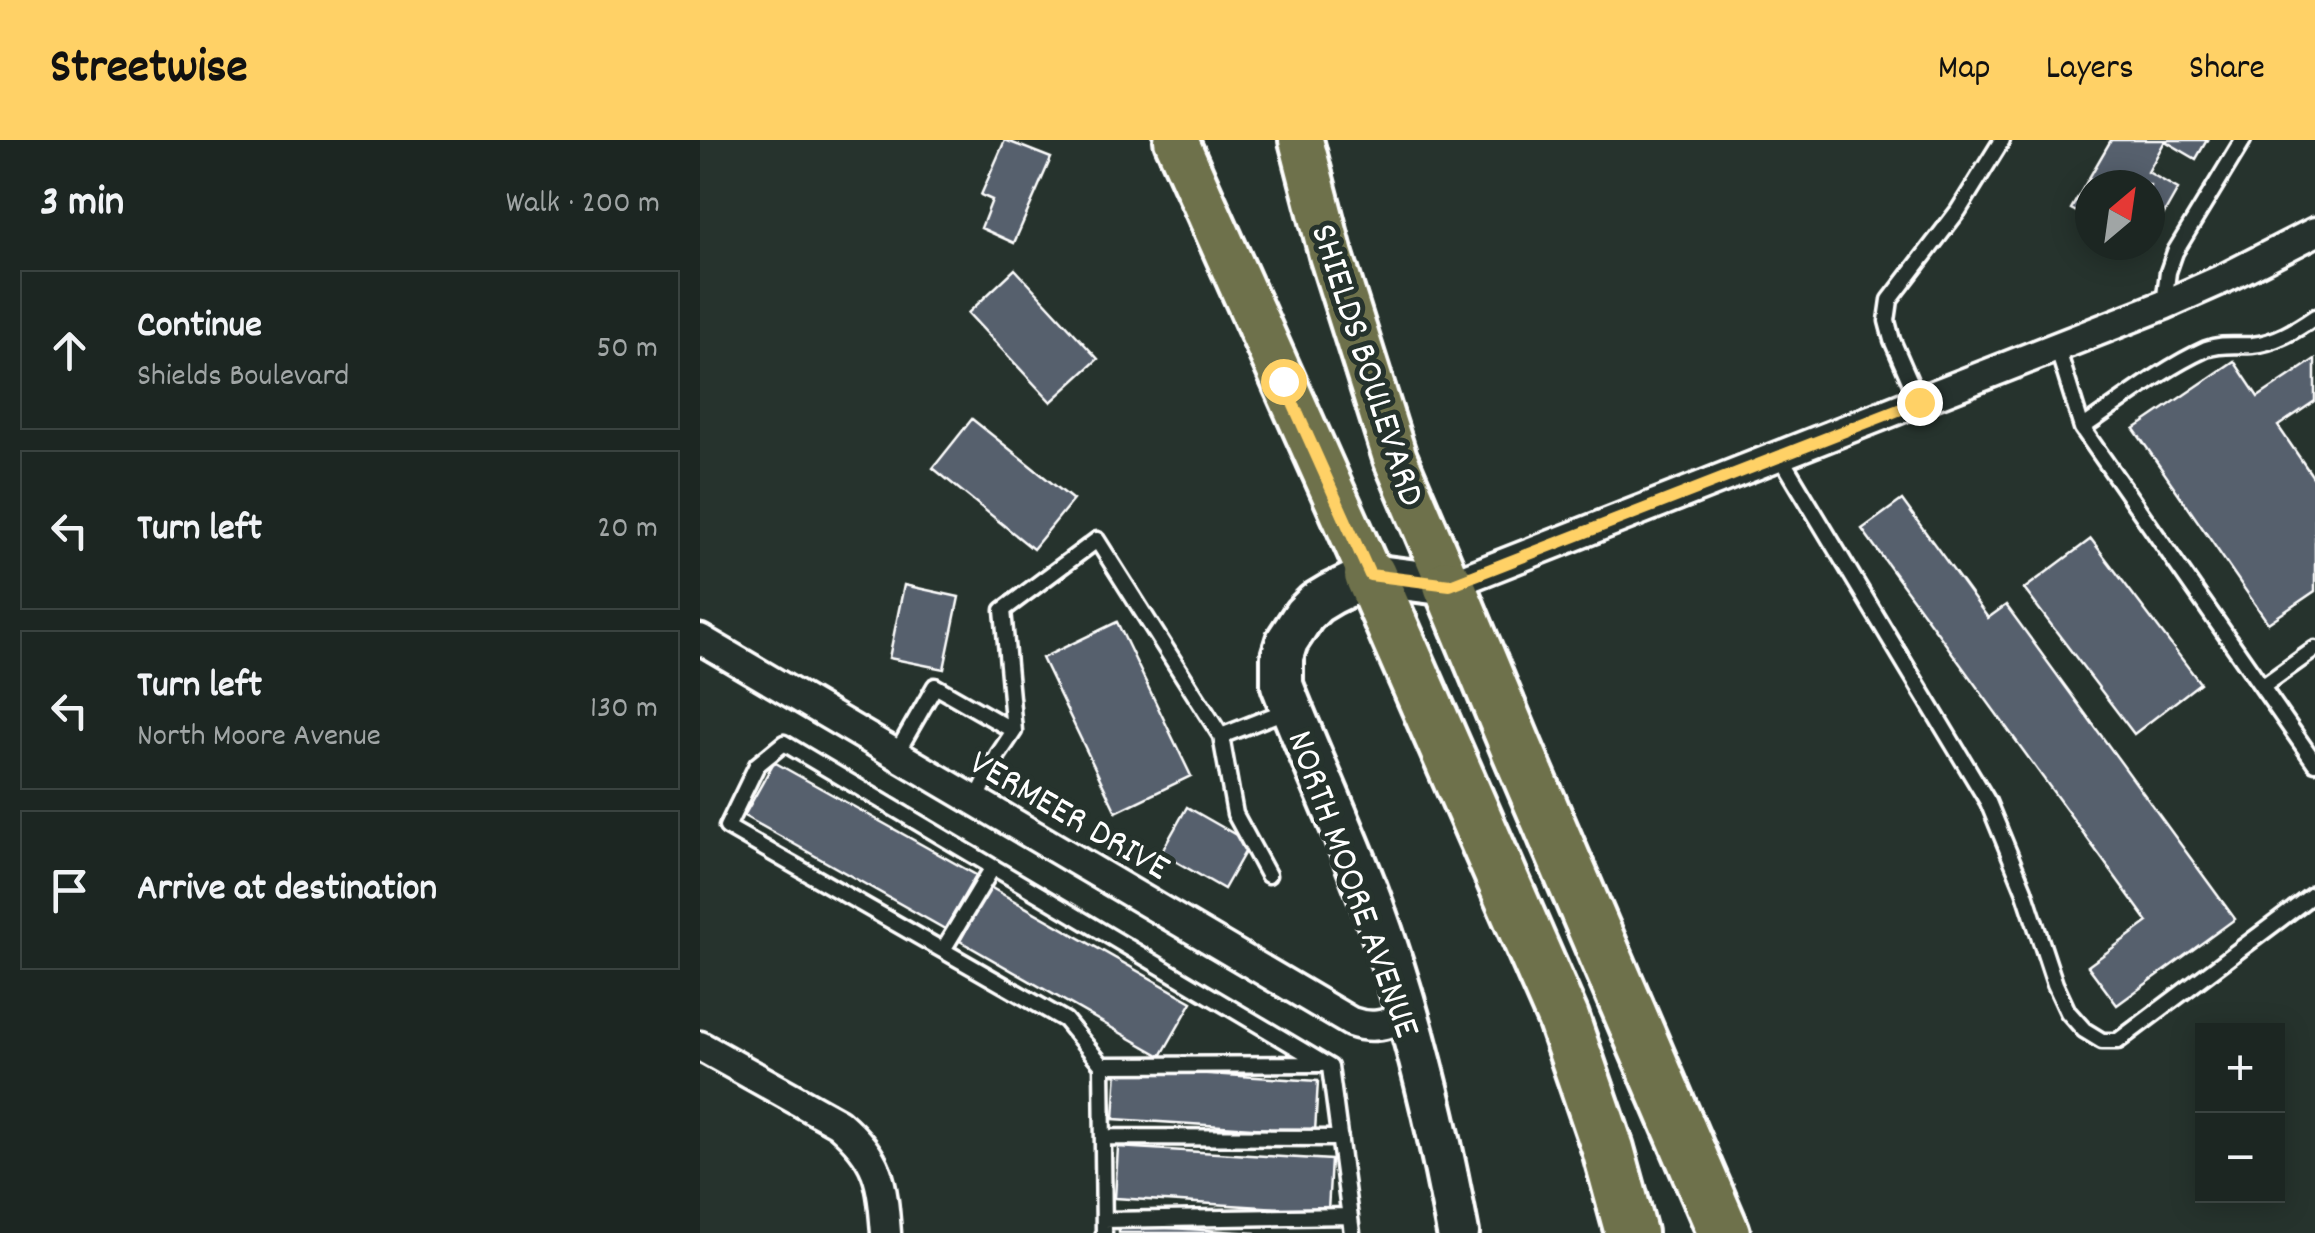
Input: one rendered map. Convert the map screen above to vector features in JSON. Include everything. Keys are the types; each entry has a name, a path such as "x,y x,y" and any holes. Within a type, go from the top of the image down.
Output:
{"highway":[{"path":"1370,575 1563,1018 1608,1148 1631,1233"},
{"path":"1450,585 1724,1233"}],"main road":[{"name":"SHIELDS BOULEVARD","path":"1176,140 1370,575"},
{"name":"SHIELDS BOULEVARD","path":"1301,140 1331,255 1395,458 1450,585"}],"street":[{"path":"1370,575 1450,585 2164,305 2315,232"},
{"name":"NORTH MOORE AVENUE","path":"1370,575 1316,602 1295,627 1287,641 1282,686 1370,899 1408,1017 1428,1086 1458,1233"},
{"name":"VERMEER DRIVE","path":"700,640 1351,1022 1379,1027 1408,1017"},
{"path":"700,1046 838,1124 858,1140 868,1154 883,1193 886,1233"}],"lane":[{"path":"1919,402 1892,340 1888,321 1890,300 1958,211 2002,140"},
{"path":"2164,305 2175,252 2243,140"},
{"path":"2082,428 2208,348 2266,343 2315,317"},
{"path":"2057,347 2082,428 2315,763"},
{"path":"1780,456 1988,802 2024,890 2055,984 2068,1012 2084,1030 2102,1042 2118,1042 2315,893"},
{"path":"976,800 1014,731 1003,610 1097,540 1221,736 1235,814 1268,875"},
{"path":"2262,687 2315,649"},
{"path":"896,754 935,686 1014,731"},
{"path":"1221,736 1291,709"},
{"path":"1350,1216 1104,1226 1102,1065 1064,1020 727,827 757,765 784,744 1330,1067 1340,1138 1350,1216 1352,1233"},
{"path":"943,950 993,867"},
{"path":"1102,1065 1324,1064"},
{"path":"1103,1137 1340,1138"}],"building":[{"path":"1005,140 1051,158 1014,243 981,228 992,200 981,195"},
{"path":"2111,140 2207,140 2196,159 2165,141 2149,170 2094,170"},
{"path":"2165,182 2178,189 2165,212"},
{"path":"1015,269 1098,359 1051,402 968,313"},
{"path":"2315,359 2315,401 2278,426 2315,480 2315,591 2268,623 2134,429 2234,361 2258,397"},
{"path":"972,419 1073,500 1033,549 933,468"},
{"path":"1902,500 1988,618 2006,605 2235,919 2117,1005 2088,966 2148,922 1862,529"},
{"path":"2091,539 2200,683 2134,734 2024,589"},
{"path":"904,585 959,597 944,669 889,658"},
{"path":"1117,622 1191,776 1116,812 1042,658"},
{"path":"774,762 976,875 945,929 744,816"},
{"path":"1187,807 1250,843 1224,889 1161,853"},
{"path":"990,887 1192,1002 1161,1056 960,941"},
{"path":"1117,1068 1318,1081 1315,1132 1114,1119"},
{"path":"1118,1147 1331,1160 1328,1211 1115,1198"},
{"path":"1119,1225 1256,1233 1119,1233"}],"route":[{"path":"1283,381 1370,575 1450,585 1919,402"}]}
